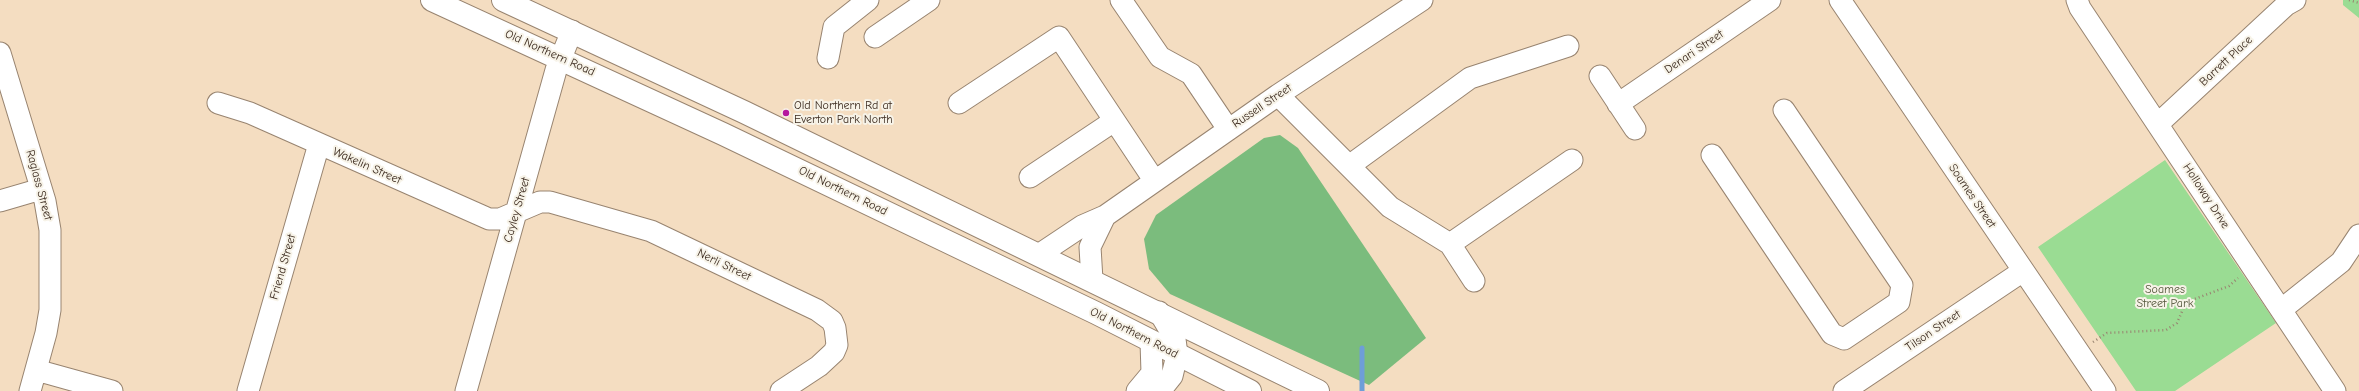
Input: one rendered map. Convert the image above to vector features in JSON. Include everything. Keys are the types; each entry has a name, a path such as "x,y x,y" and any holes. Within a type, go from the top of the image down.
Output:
{"highway":[{"name":"Old Northern Road","path":"432,0 621,85 1068,299 1250,391"},
{"path":"503,0 618,52 1040,254 1318,391"},
{"path":"618,52 614,66 621,85"}],"street":[{"path":"828,58 834,27 868,0"},
{"path":"875,36 908,6 929,0"},
{"path":"1121,0 1160,57 1191,74 1228,129"},
{"name":"Russell Street","path":"1040,254 1082,226 1105,216 1228,129 1422,0"},
{"name":"Denari Street","path":"1618,104 1770,0"},
{"name":"Soames Street","path":"1840,0 2105,391"},
{"name":"Holloway Drive","path":"2077,0 2080,8 2159,123 2251,266 2282,309 2335,391"},
{"name":"Barrett Place","path":"2159,123 2286,4 2295,0"},
{"name":"Cayley Street","path":"466,391 560,58 572,31"},
{"path":"959,103 1059,37 1154,180"},
{"path":"1349,166 1470,78 1568,46"},
{"name":"Raglass Street","path":"0,53 41,189 50,230 50,310 46,333 30,391"},
{"path":"1600,76 1635,129"},
{"path":"1278,95 1390,207 1450,244 1474,281"},
{"name":"Wakelin Street","path":"218,103 250,113 489,219 500,218 517,212"},
{"path":"1712,155 1832,334 1844,339 1899,302 1902,285 1784,110"},
{"path":"1030,177 1114,120"},
{"name":"Friend Street","path":"248,391 319,144"},
{"path":"1450,244 1572,160"},
{"path":"0,201 41,189"},
{"name":"Nerli Street","path":"517,212 540,202 550,202 639,226 665,237 825,315 832,321 835,328 837,345 834,352 819,366 781,391"},
{"name":"Russell Street","path":"1092,280 1090,247 1105,216"},
{"path":"2282,309 2341,262 2359,235"},
{"name":"Tilson Street","path":"1844,391 2023,271"},
{"path":"1159,312 1175,339 1177,355 1172,376 1160,391"},
{"path":"1137,391 1152,373 1152,342"},
{"path":"36,370 112,391"}],"path":[{"path":"2349,0 2359,3"},
{"path":"2092,342 2107,333 2166,330 2177,324 2184,307 2192,300 2229,286 2251,266"}],"green space":[{"path":"2343,0 2359,0 2359,18 2343,5"},
{"path":"1280,135 1298,148 1426,338 1369,385 1170,294 1149,269 1144,239 1156,215 1264,138"},
{"name":"Soames Street Park","path":"2165,160 2276,323 2175,391 2136,391 2038,247"}],"waterway":[{"path":"1362,348 1362,391"}],"place":[{"name":"Old Northern Rd at Everton Park North","path":"786,113"}]}
